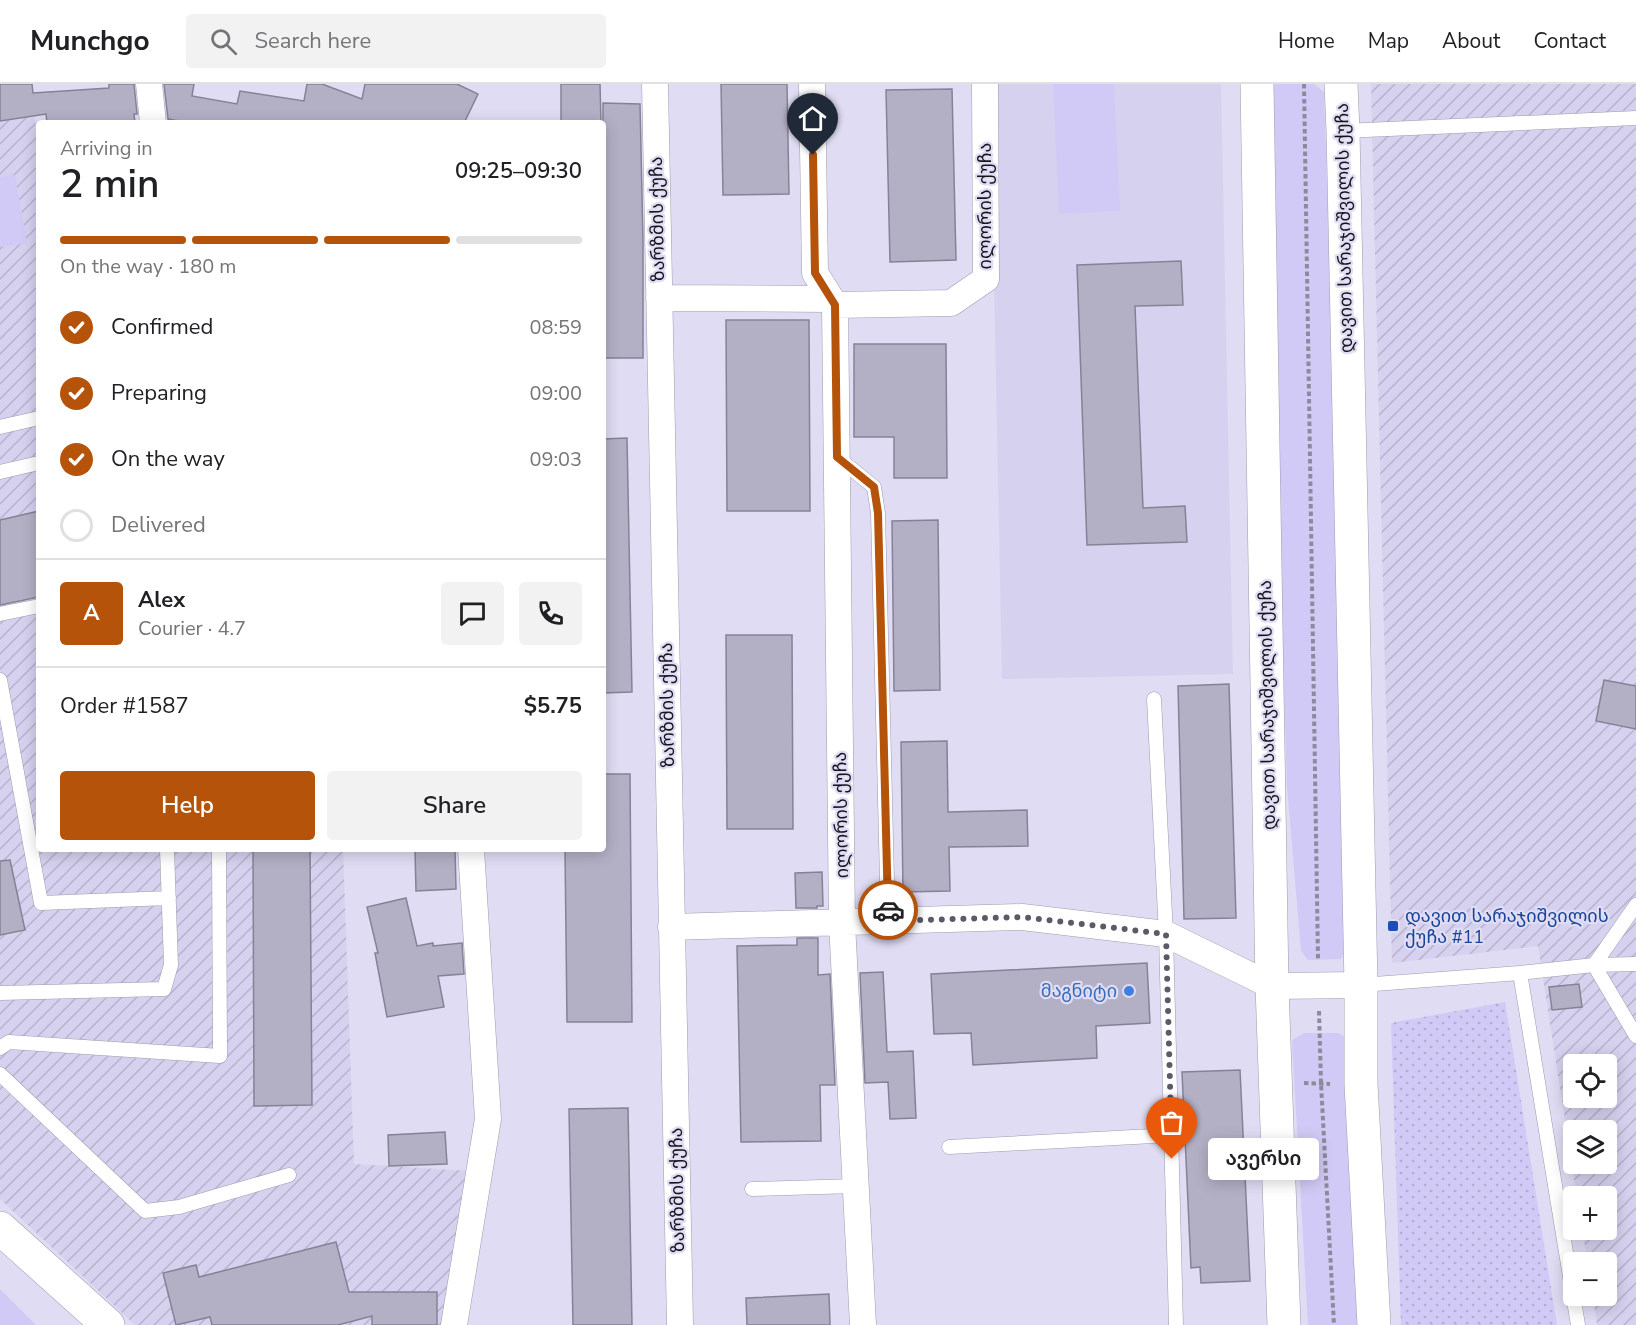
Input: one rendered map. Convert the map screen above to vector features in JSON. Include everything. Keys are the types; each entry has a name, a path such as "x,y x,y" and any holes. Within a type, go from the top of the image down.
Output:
{"main road":[{"name":"დავით სარაჯიშვილის ქუჩა","path":"1257,84 1272,986 1284,1325"},
{"name":"დავით სარაჯიშვილის ქუჩა","path":"1341,84 1361,985 1361,1084 1374,1325"},
{"path":"0,1228 108,1325"}],"street":[{"path":"149,84 153,120"},
{"name":"ზარზმის ქუჩა","path":"655,84 680,1325"},
{"path":"812,84 815,273 833,302"},
{"name":"ილორის ქუჩა","path":"863,1325 842,923 833,302 951,303 986,279 985,84"},
{"path":"659,298 833,302"},
{"path":"454,1325 488,1119 471,852"},
{"path":"671,927 1022,917 1166,934 1272,986 1361,985"}],"lane":[{"path":"1343,131 1636,118"},
{"path":"0,427 36,419"},
{"path":"837,457 874,487 878,513 888,921"},
{"path":"0,472 36,464"},
{"path":"0,615 36,607"},
{"path":"0,680 41,903 169,898"},
{"path":"1154,699 1166,934 1176,1325"},
{"path":"0,993 164,989 171,965 167,852"},
{"path":"0,1048 9,1042 220,1056 219,852"},
{"path":"1594,965 1636,904"},
{"path":"1361,985 1594,965 1636,964"},
{"path":"1594,965 1636,1036"},
{"path":"1520,973 1578,1325"},
{"path":"0,1074 145,1211 178,1207 289,1175"},
{"path":"948,1147 1171,1135"},
{"path":"752,1189 856,1186"}],"path":[{"path":"1304,84 1321,1083 1334,1325"},
{"path":"1275,1083 1361,1084"}],"shaded area":[{"path":"0,84 30,84 36,127 36,852 343,852 354,1164 471,1171 449,1325 135,1325 0,1199"},
{"path":"990,84 1221,84 1233,674 1002,679"},
{"path":"1053,84 1114,84 1120,211 1059,214"},
{"path":"1272,84 1314,84 1324,92 1338,523 1347,946 1341,959 1308,960 1301,951 1287,786 1273,350"},
{"path":"1371,84 1636,84 1636,1325 1597,1325 1594,1306 1617,1306 1617,1252 1586,1252 1584,1240 1617,1240 1617,1186 1575,1186 1573,1174 1617,1174 1617,1120 1565,1120 1563,1108 1617,1108 1617,1054 1563,1054 1563,1107 1538,946 1392,963"},
{"path":"15,175 27,243 0,247 0,177"},
{"path":"1505,1002 1557,1325 1401,1325 1391,1023"},
{"path":"1304,1033 1338,1033 1349,1039 1364,1325 1308,1325 1292,1040"},
{"path":"0,1289 36,1325 0,1325"}],"building":[{"path":"0,84 32,84 33,93 109,88 109,84 134,84 137,114 134,114 135,120 47,120 46,114 0,121"},
{"path":"164,84 194,84 192,96 237,104 240,91 304,101 307,84 322,84 362,99 365,84 457,84 478,94 465,120 168,119"},
{"path":"561,84 600,84 601,120 561,120"},
{"path":"721,84 787,84 789,194 723,195"},
{"path":"952,89 956,260 890,262 886,90"},
{"path":"603,103 640,104 643,358 606,358 606,120 603,120"},
{"path":"1181,261 1183,305 1135,306 1143,508 1185,506 1187,542 1087,545 1077,265"},
{"path":"726,320 809,320 810,511 727,511"},
{"path":"854,344 946,344 947,478 894,478 894,437 854,437"},
{"path":"627,438 632,692 606,693 606,439"},
{"path":"36,512 36,598 0,605 0,520"},
{"path":"938,520 940,690 894,691 892,521"},
{"path":"726,635 792,635 793,829 727,829"},
{"path":"1604,680 1636,686 1636,729 1596,721"},
{"path":"1229,684 1236,918 1184,919 1178,686"},
{"path":"947,741 948,812 1027,810 1028,846 949,847 950,891 903,892 901,742"},
{"path":"606,774 630,774 632,1022 567,1022 565,852 606,852"},
{"path":"253,852 310,852 312,1105 254,1106"},
{"path":"415,852 455,852 456,889 416,891"},
{"path":"10,860 25,930 0,935 0,861"},
{"path":"822,872 823,906 796,908 795,873"},
{"path":"406,898 417,946 433,943 433,946 462,943 464,974 438,976 444,1007 387,1017 375,953 378,953 367,907"},
{"path":"797,938 818,938 818,975 830,974 835,1085 820,1085 821,1141 741,1142 737,946 797,945"},
{"path":"1147,963 1150,1023 1096,1026 1097,1058 973,1065 971,1033 934,1034 931,974"},
{"path":"883,972 887,1052 913,1051 916,1118 890,1119 888,1082 865,1083 860,973"},
{"path":"1579,984 1582,1007 1552,1010 1549,987"},
{"path":"1240,1070 1250,1281 1201,1283 1200,1267 1191,1268 1182,1072"},
{"path":"628,1108 632,1325 573,1325 569,1109"},
{"path":"445,1132 447,1164 389,1166 388,1135"},
{"path":"336,1242 349,1292 437,1292 437,1325 372,1325 372,1316 338,1325 212,1325 210,1317 176,1325 163,1273 196,1265 199,1277"},
{"path":"829,1294 830,1325 747,1325 746,1298"}],"way so far":[{"path":"888,910 888,921 1022,917 1166,934 1172,1159"}],"place":[{"name":"დავით სარაჯიშვილის ქუჩა #11","path":"1393,926"},
{"name":"მაგნიტი","path":"1129,991"},
{"name":"ავერსი","path":"1172,1159"}],"route":[{"path":"813,155 815,273 835,305 837,457 874,487 878,513 888,910"}]}
